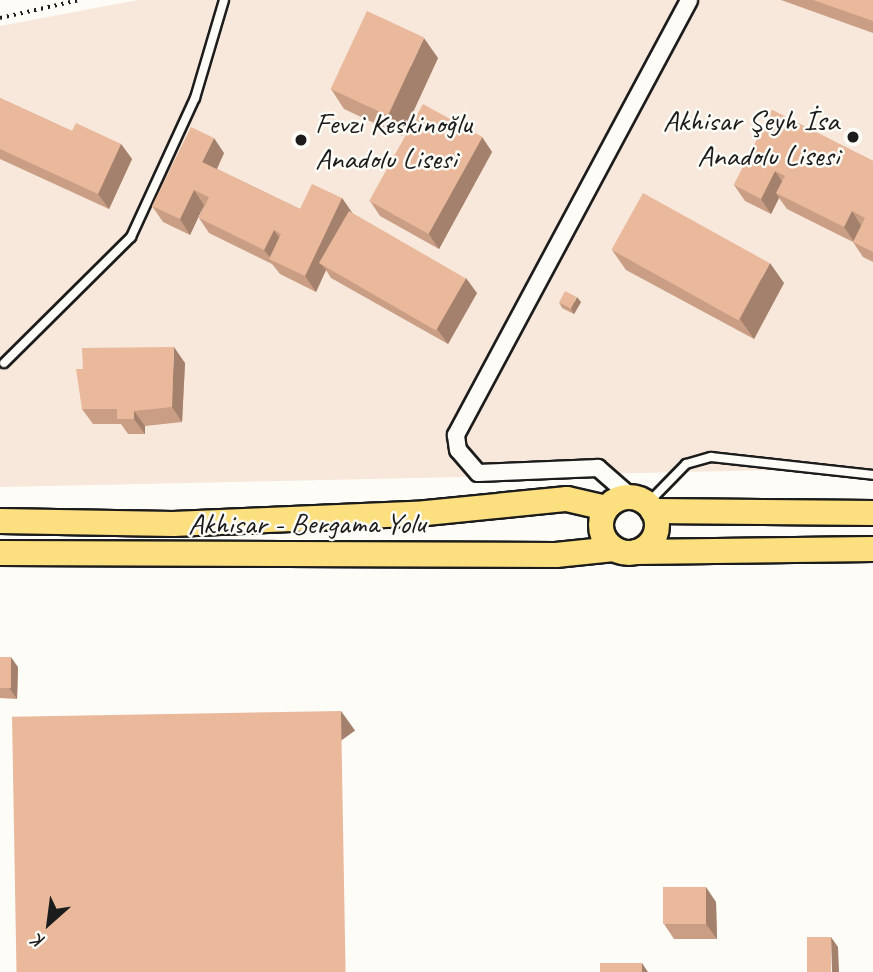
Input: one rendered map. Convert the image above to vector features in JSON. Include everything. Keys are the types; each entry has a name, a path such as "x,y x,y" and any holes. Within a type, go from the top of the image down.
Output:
{"main road":[{"name":"Akhisar - Bergama Yolu","path":"0,521 200,523 416,514 567,499 606,508"},
{"path":"644,504 655,536 625,550 602,535 606,508 644,504 873,513"},
{"name":"Akhisar - Bergama Yolu","path":"0,553 556,555 625,550 873,550"}],"street":[{"path":"644,504 598,468 478,473 458,450 456,435 689,0"}],"lane":[{"path":"4,363 131,237 195,98 224,0"},
{"path":"644,504 686,464 711,457 873,475"}],"path":[{"path":"0,18 79,0"}],"shaded area":[{"path":"138,0 873,0 873,468 0,487 0,26"}],"building":[{"path":"813,0 873,0 873,21"},
{"path":"367,11 424,38 388,116 331,89"},
{"path":"0,98 72,131 76,123 121,144 98,194 0,149"},
{"path":"423,104 482,137 429,234 369,201"},
{"path":"772,110 873,161 873,252 853,242 865,218 852,211 844,227 776,193 785,176 775,171 761,199 734,185"},
{"path":"191,127 214,138 202,162 300,209 312,184 342,198 305,276 269,259 281,234 274,230 264,250 199,218 209,197 194,190 180,219 152,206"},
{"path":"643,193 770,263 738,320 611,250"},
{"path":"349,211 466,278 436,330 319,263"},
{"path":"565,291 577,297 571,308 559,303"},
{"path":"174,347 172,407 134,411 134,419 117,419 117,409 82,409 76,369 83,369 82,348"},
{"path":"0,657 11,657 11,688 0,688"},
{"path":"341,711 346,972 17,972 12,717"},
{"path":"663,887 706,887 706,924 663,924"},
{"path":"807,937 831,937 831,972 807,972"},
{"path":"600,963 642,963 642,972 600,972"}],"place":[{"name":"Akhisar Şeyh İsa Anadolu Lisesi","path":"853,137"},
{"name":"Fevzi Keskinoğlu Anadolu Lisesi","path":"301,140"}]}
